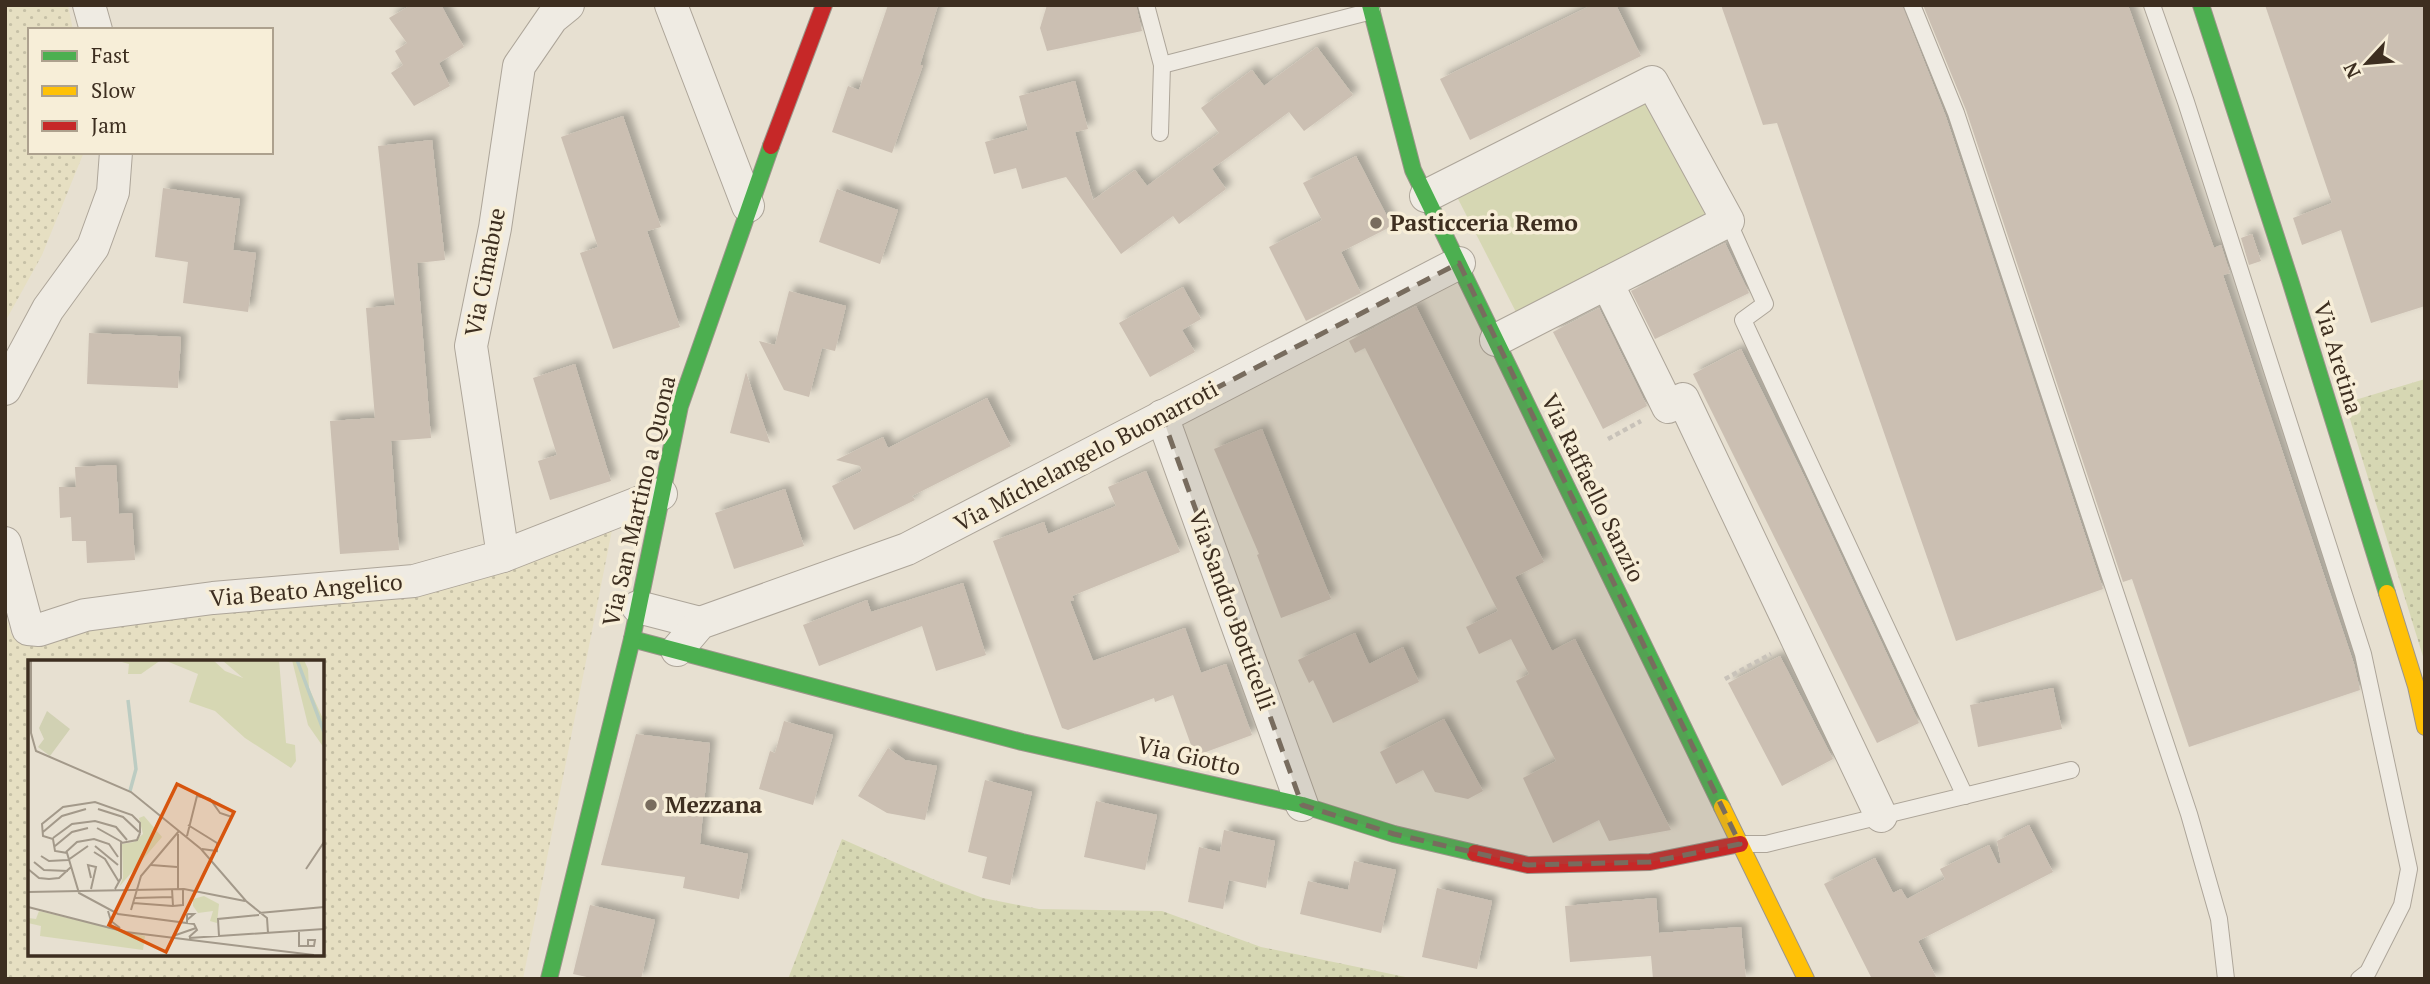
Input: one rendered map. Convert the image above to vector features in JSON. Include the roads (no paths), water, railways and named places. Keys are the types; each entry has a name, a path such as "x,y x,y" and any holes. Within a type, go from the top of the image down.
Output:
{"street":[{"path":"89,5 95,28"},
{"name":"Via Cimabue","path":"503,556 471,346 495,228 519,66 552,18 568,5"},
{"path":"671,5 748,206"},
{"name":"Via San Martino a Quona","path":"549,979 632,639 680,406 748,206 824,5"},
{"name":"Via Aretina","path":"2201,5 2416,686 2425,727"},
{"name":"Via Raffaello Sanzio","path":"1371,8 1413,170 1806,979"},
{"path":"1426,196 1653,82 1728,221 1496,340"},
{"path":"5,389 48,309 93,247 113,192 116,154"},
{"name":"Via Michelangelo Buonarroti","path":"670,648 700,623 907,549 1460,263"},
{"path":"1607,283 1668,407 1683,399 1881,816"},
{"name":"Via Sandro Botticelli","path":"1163,416 1302,805"},
{"name":"Via Beato Angelico","path":"5,543 29,629 39,630 85,615 188,601 414,581 503,556 661,494"},
{"path":"638,607 700,623"},
{"name":"Via Giotto","path":"632,639 1022,742 1302,805 1394,834 1528,865 1650,862 1740,844"}],"lane":[{"path":"1146,5 1161,65 1160,133"},
{"path":"1912,5 1956,113 2189,814 2219,919 2226,979"},
{"path":"2152,5 2186,102 2363,653 2376,709 2409,869 2402,905 2368,972 2360,979"},
{"path":"1161,65 1371,8"},
{"path":"1728,221 1766,304 1743,320 1965,796"},
{"path":"1740,844 1766,844 2071,770"}],"place":[{"name":"Pasticceria Remo","path":"1376,223"},
{"name":"Mezzana","path":"651,805"}]}
